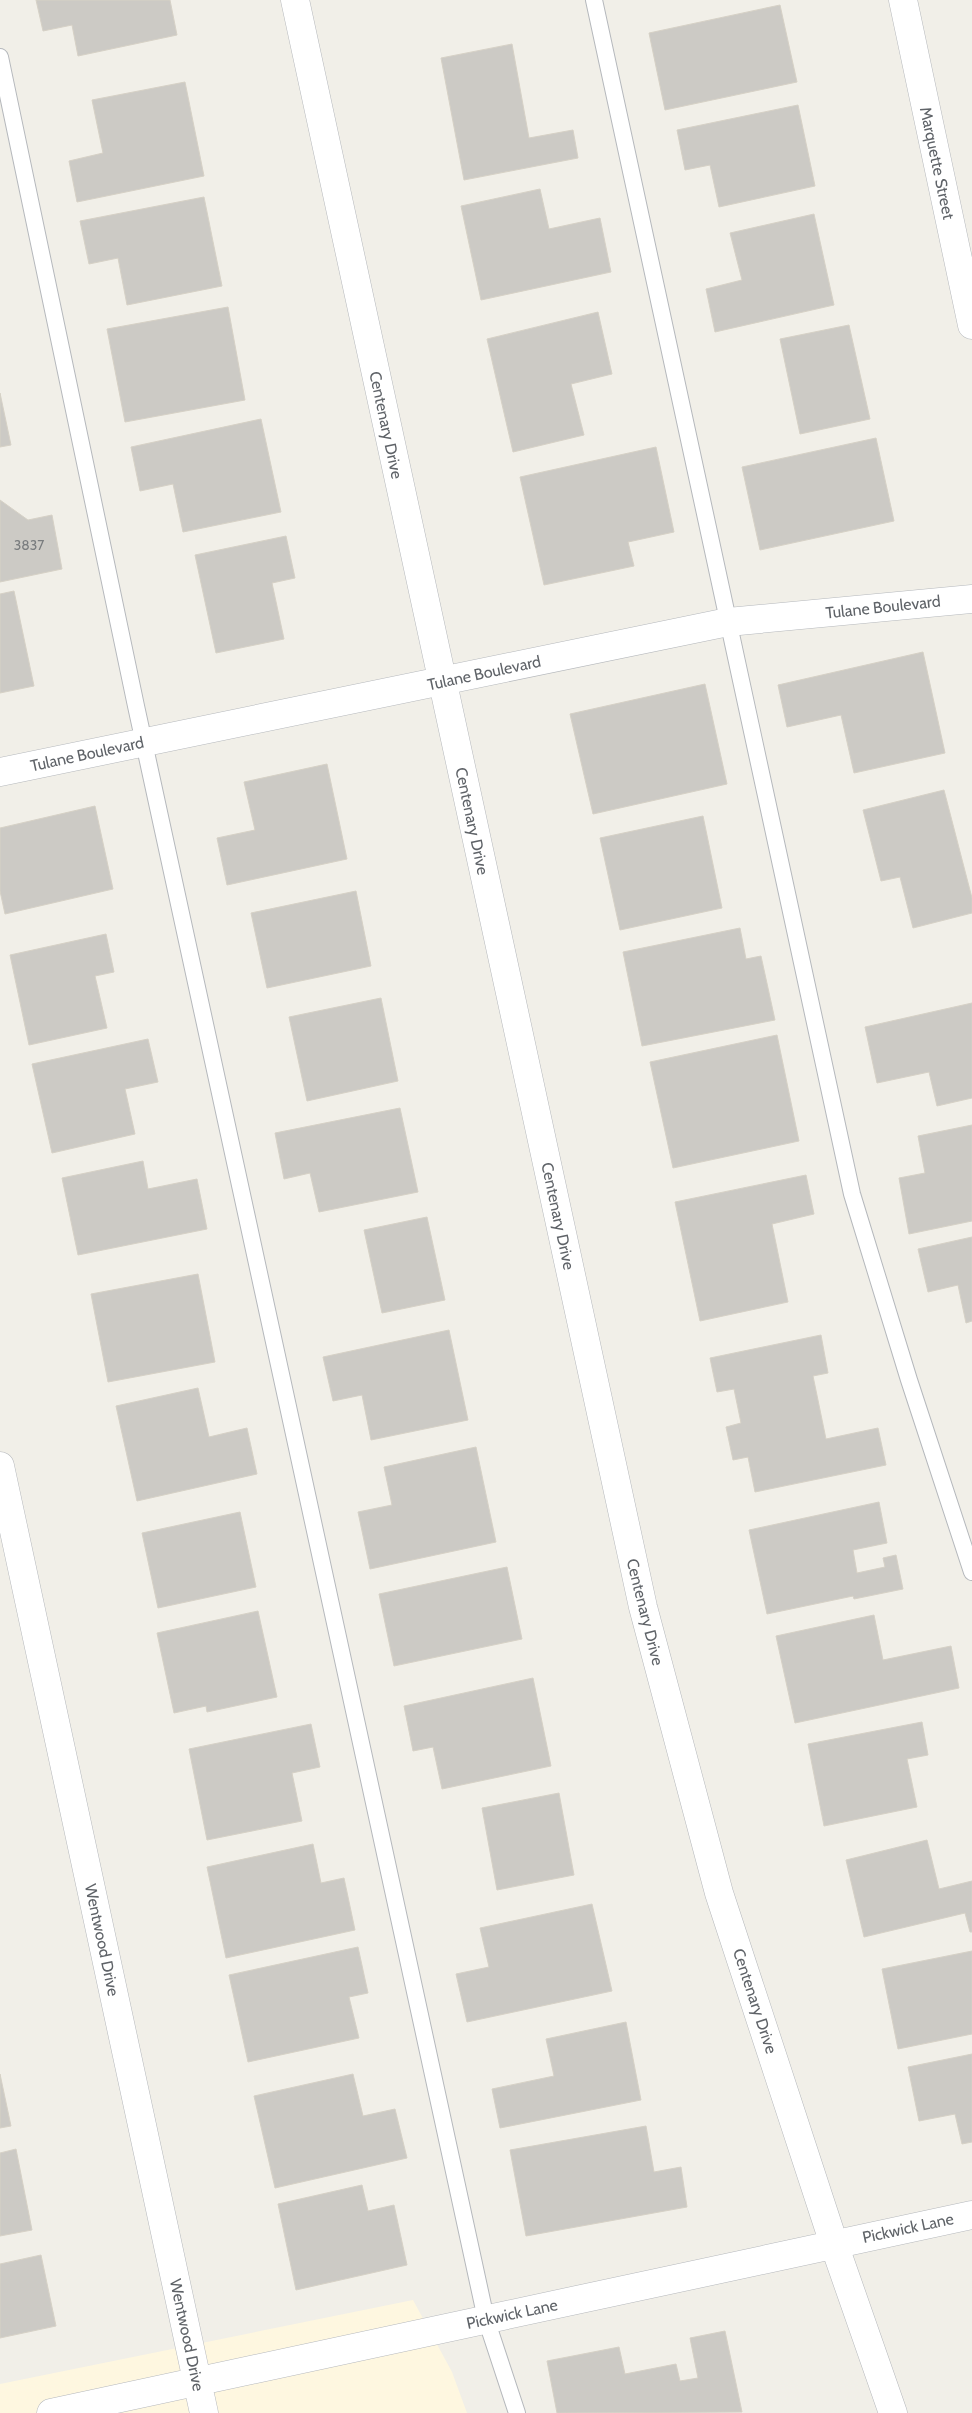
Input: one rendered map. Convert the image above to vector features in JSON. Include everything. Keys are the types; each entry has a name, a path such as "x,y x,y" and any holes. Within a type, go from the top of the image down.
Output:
{"street":[{"name":"Centenary Drive","path":"294,0 642,1607 719,1893 834,2244 894,2413"},
{"name":"Marquette Street","path":"902,0 972,326"},
{"name":"Tulane Boulevard","path":"0,772 728,622 972,599"},
{"name":"Wentwood Drive","path":"0,1466 204,2413"},
{"name":"Pickwick Lane","path":"51,2413 972,2215"}],"lane":[{"path":"594,0 852,1194 909,1380 972,1572"},
{"path":"0,57 144,742 486,2320 517,2413"}],"shaded area":[{"path":"413,2300 452,2372 467,2413 0,2413 0,2384"}],"building":[{"path":"36,0 170,0 177,35 78,56 72,25 43,31"},
{"path":"780,5 797,82 665,110 649,33"},
{"path":"512,44 529,138 573,130 578,158 464,180 441,58"},
{"path":"185,82 204,176 77,202 69,161 103,153 92,100"},
{"path":"798,105 815,186 719,207 710,165 685,170 677,130"},
{"path":"540,189 549,229 600,218 611,272 481,300 461,206"},
{"path":"204,197 222,286 127,305 118,258 89,264 80,221"},
{"path":"814,214 834,305 715,332 706,289 742,280 730,233"},
{"path":"228,307 245,400 125,422 107,329"},
{"path":"598,312 612,374 571,384 584,435 513,452 487,339"},
{"path":"849,325 870,419 800,434 780,339"},
{"path":"0,393 11,445 0,447"},
{"path":"261,419 281,512 183,532 173,484 140,491 131,447"},
{"path":"876,438 894,521 760,550 742,467"},
{"path":"656,447 674,532 628,542 634,566 544,585 520,477"},
{"path":"0,500 28,520 52,515 62,569 0,582"},
{"path":"286,536 295,578 272,583 284,639 216,653 195,555"},
{"path":"14,591 34,686 0,693 0,594"},
{"path":"923,652 945,753 854,773 841,715 787,727 778,685"},
{"path":"705,684 727,784 593,814 570,714"},
{"path":"327,764 347,859 227,885 217,838 255,830 244,782"},
{"path":"944,790 972,898 972,913 913,928 900,877 881,881 863,810"},
{"path":"95,806 113,889 5,914 0,891 0,828"},
{"path":"703,816 722,908 620,930 600,838"},
{"path":"356,891 371,966 267,988 251,913"},
{"path":"740,928 746,959 761,956 775,1020 642,1046 623,952"},
{"path":"106,934 114,972 95,976 107,1028 29,1045 10,955"},
{"path":"381,998 398,1081 307,1101 289,1017"},
{"path":"972,1003 972,1098 937,1106 929,1072 877,1083 865,1027"},
{"path":"777,1035 799,1141 673,1168 650,1062"},
{"path":"148,1039 158,1082 125,1089 135,1134 52,1153 32,1064"},
{"path":"400,1108 418,1192 319,1212 310,1173 284,1179 275,1133"},
{"path":"972,1125 972,1221 909,1234 899,1178 925,1173 918,1136"},
{"path":"143,1161 148,1189 197,1179 207,1229 78,1255 62,1178"},
{"path":"806,1175 814,1214 772,1224 788,1302 700,1321 675,1202"},
{"path":"427,1217 445,1300 382,1313 364,1230"},
{"path":"972,1237 972,1321 966,1323 958,1285 928,1292 918,1249"},
{"path":"198,1274 215,1362 108,1382 91,1294"},
{"path":"449,1330 468,1420 371,1440 362,1395 333,1401 323,1357"},
{"path":"821,1335 828,1373 813,1376 826,1439 878,1428 886,1465 755,1492 748,1457 733,1460 726,1427 741,1423 734,1389 717,1392 710,1358"},
{"path":"198,1388 209,1437 247,1428 257,1474 137,1501 116,1406"},
{"path":"476,1447 496,1542 370,1569 358,1512 392,1505 384,1467"},
{"path":"879,1502 887,1543 853,1550 857,1573 885,1567 883,1558 896,1555 903,1589 854,1599 853,1596 767,1614 749,1530"},
{"path":"240,1512 256,1587 158,1608 142,1533"},
{"path":"507,1567 522,1639 394,1666 379,1594"},
{"path":"258,1611 277,1697 207,1712 206,1706 174,1713 157,1633"},
{"path":"874,1615 883,1660 951,1646 959,1688 795,1723 776,1636"},
{"path":"533,1678 551,1766 442,1789 433,1747 413,1751 404,1706"},
{"path":"922,1722 928,1755 907,1759 917,1807 824,1826 808,1744"},
{"path":"311,1724 320,1767 292,1773 302,1821 207,1840 189,1749"},
{"path":"559,1793 574,1875 497,1890 482,1808"},
{"path":"927,1840 939,1889 972,1881 972,1932 970,1932 965,1913 864,1937 846,1860"},
{"path":"313,1844 321,1883 344,1878 355,1930 226,1958 207,1867"},
{"path":"592,1904 612,1991 467,2022 456,1974 489,1967 480,1928"},
{"path":"358,1947 368,1993 349,1997 359,2038 248,2062 229,1975"},
{"path":"972,1951 972,2034 898,2049 882,1969"},
{"path":"626,2022 641,2100 500,2128 492,2089 554,2076 546,2039"},
{"path":"972,2054 972,2142 962,2144 955,2114 919,2121 908,2067"},
{"path":"0,2074 11,2126 0,2128"},
{"path":"353,2074 363,2116 395,2109 407,2158 275,2188 254,2096"},
{"path":"646,2126 654,2172 681,2167 687,2207 526,2236 510,2150"},
{"path":"16,2149 32,2230 0,2236 0,2153"},
{"path":"362,2185 368,2211 394,2205 407,2265 296,2290 278,2204"},
{"path":"41,2255 56,2326 0,2338 0,2264"},
{"path":"725,2331 742,2412 557,2413 547,2361 619,2347 625,2374 676,2364 680,2381 698,2378 690,2338"}]}
